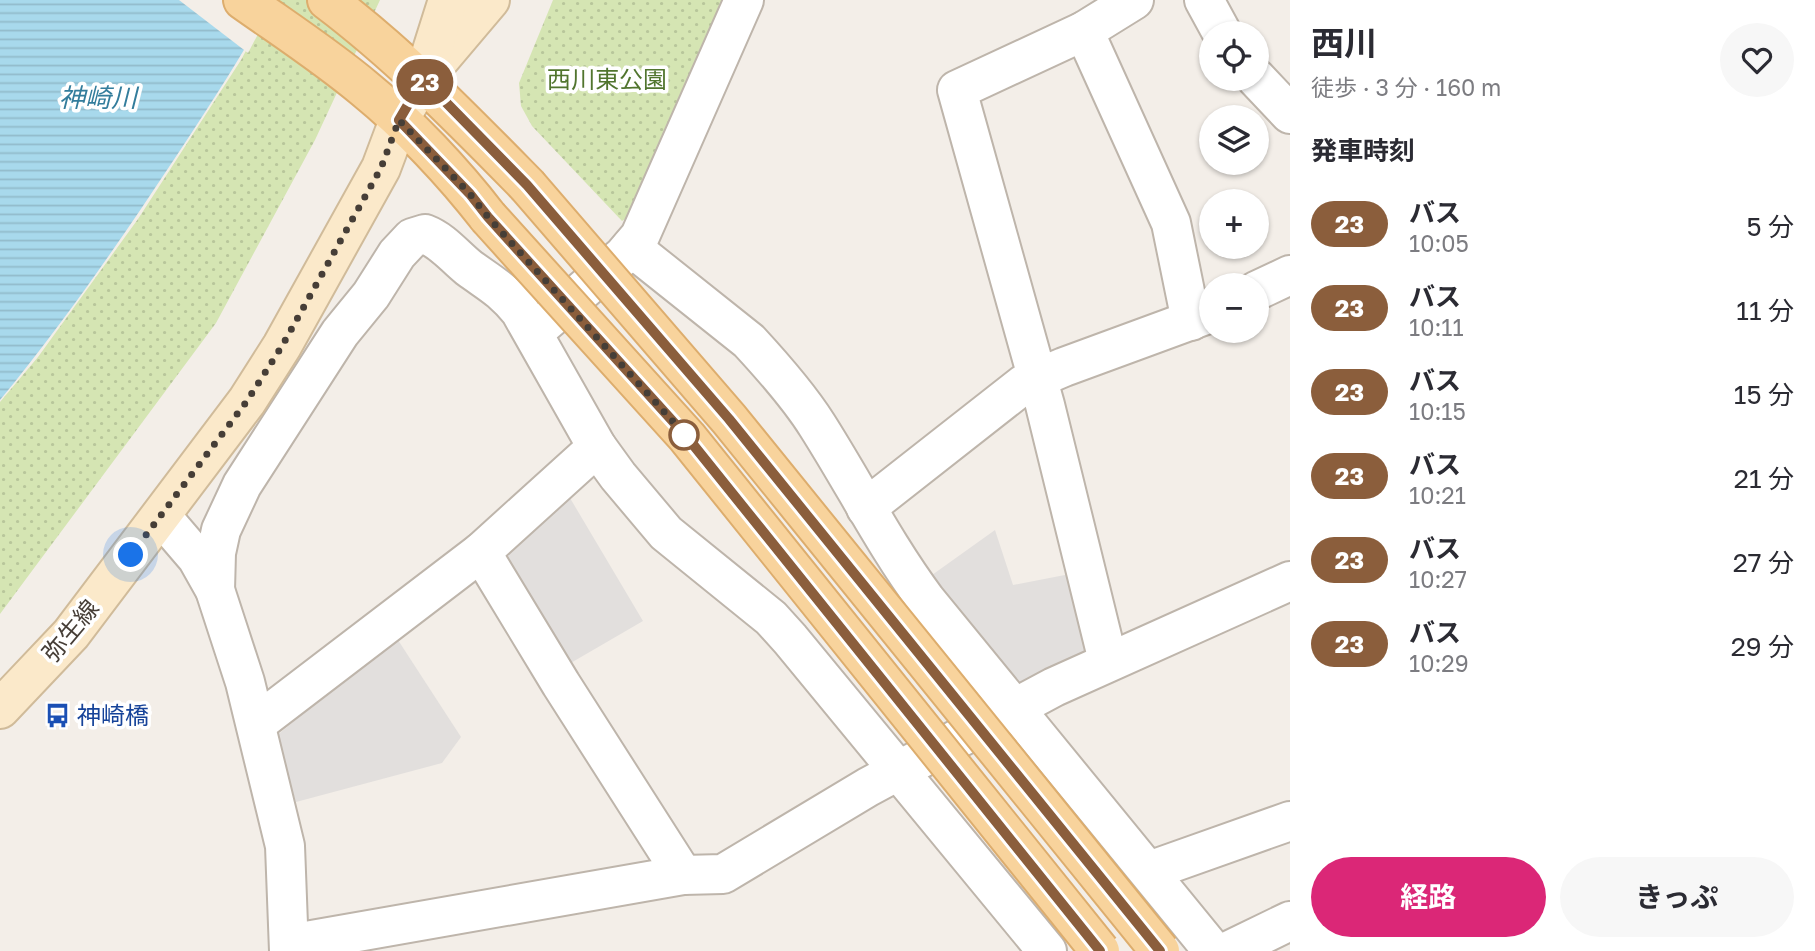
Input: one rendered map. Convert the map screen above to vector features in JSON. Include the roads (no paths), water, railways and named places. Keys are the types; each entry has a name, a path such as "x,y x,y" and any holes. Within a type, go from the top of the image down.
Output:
{"main road":[{"path":"243,0 365,88 470,194 687,437 1100,951"},
{"path":"327,0 423,79 527,185 729,419 1160,951"}],"street":[{"path":"423,79 448,0"},
{"path":"423,79 490,0"},
{"path":"533,333 631,247 649,219 744,0"},
{"path":"1108,661 1037,377 957,90 1084,31 1134,0"},
{"path":"1204,0 1215,21"},
{"path":"1084,31 1171,223 1199,311"},
{"name":"弥生線","path":"0,709 71,634 247,401 282,346 381,168 399,120 423,79"},
{"path":"1268,91 1290,114"},
{"path":"215,590 216,552 221,530 234,499 340,333 372,295 397,254 412,238 425,233 504,292 520,311 597,447 618,476 666,533 771,618 790,639 1047,951"},
{"path":"631,247 749,341 810,415 900,565 926,600 1213,951"},
{"path":"1269,285 1290,275"},
{"path":"866,508 1011,393 1037,377 1199,318"},
{"path":"256,724 481,552 597,447"},
{"path":"160,516 197,558 215,590 245,682 285,846 289,948 683,875 723,874 898,771 1015,708 1108,661 1290,581"},
{"path":"481,552 561,684 683,875"},
{"path":"1149,871 1290,821"},
{"path":"1228,951 1290,921"}],"water":[{"name":"神崎川","path":"0,0 272,0 225,80 133,220 69,312 0,400"}],"place":[{"name":"神崎橋","path":"57,716"}],"park label":[{"name":"西川東公園","path":"607,80"}]}
